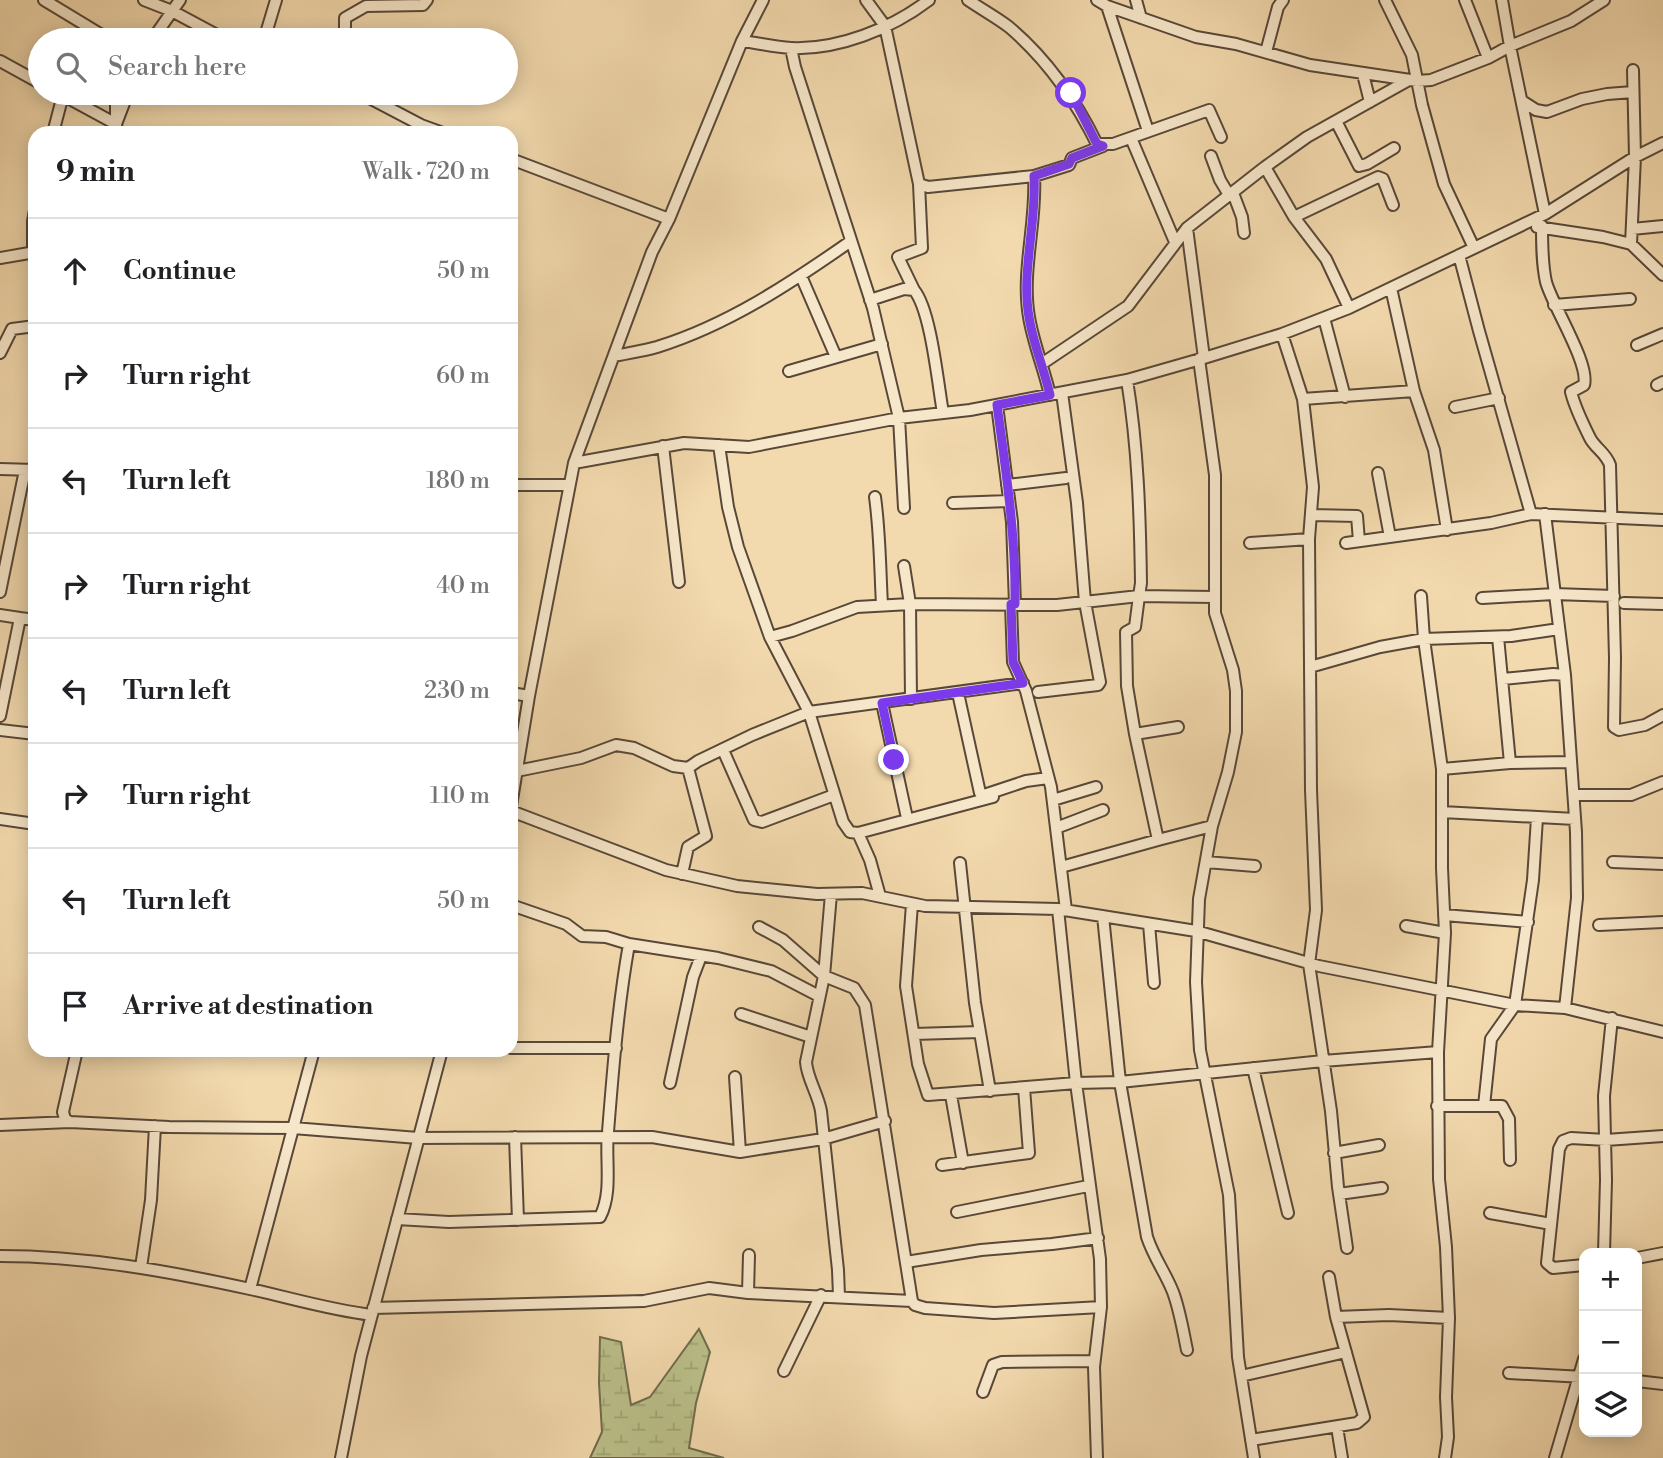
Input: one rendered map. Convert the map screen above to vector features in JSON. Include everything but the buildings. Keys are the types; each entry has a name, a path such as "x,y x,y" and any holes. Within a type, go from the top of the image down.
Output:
{"street":[{"path":"44,0 90,28"},
{"path":"144,0 204,28"},
{"path":"160,28 180,0"},
{"path":"268,28 276,0"},
{"path":"345,28 345,18 366,6 423,5 428,0"},
{"path":"518,765 574,463 652,252 669,219 742,41 763,0"},
{"path":"866,0 885,26 919,184 922,248 898,257 925,314 943,413"},
{"path":"742,41 791,48 825,46 885,26 929,0"},
{"path":"968,0 1008,26 1033,50 1071,93 1097,144 1103,146"},
{"path":"1097,0 1107,6 1196,37 1236,44 1310,65 1413,81 1431,80 1488,58 1510,46 1572,21 1604,0"},
{"path":"1136,0 1141,18"},
{"path":"1266,52 1278,7 1283,0"},
{"path":"1385,0 1412,55 1413,81 1444,184 1474,248"},
{"path":"1465,0 1488,58"},
{"path":"1502,0 1545,214"},
{"path":"1107,6 1148,131"},
{"path":"791,48 882,344 900,418 904,508"},
{"path":"0,61 28,76"},
{"path":"1631,244 1635,157 1633,71"},
{"path":"1363,74 1370,102"},
{"path":"1043,363 1128,306 1187,228 1265,167 1307,137 1413,81"},
{"path":"1522,101 1536,110 1547,112 1607,93 1633,92"},
{"path":"54,126 59,105"},
{"path":"79,105 113,126"},
{"path":"116,105 116,126"},
{"path":"117,126 124,105"},
{"path":"383,105 424,126"},
{"path":"919,184 928,187 1034,176 1069,164 1072,158 1103,146 1209,110 1221,137"},
{"path":"1336,121 1359,166 1394,148"},
{"path":"1131,138 1175,242"},
{"path":"574,463 684,443 749,447 900,418 1056,394 1127,380 1201,359 1282,334 1349,308 1545,214 1635,157 1663,143"},
{"path":"1211,156 1220,180 1242,216 1244,233"},
{"path":"518,162 669,219"},
{"path":"1265,167 1294,217 1326,259 1349,308"},
{"path":"1034,176 1036,204 1027,286 1029,317 1056,394 1077,503 1085,602 1098,685 1038,692"},
{"path":"1294,217 1381,177 1393,205"},
{"path":"1516,228 1542,226 1603,236 1631,244 1663,275"},
{"path":"1542,226 1544,268 1553,305 1570,337 1585,375 1584,385 1571,392 1575,408 1591,441 1601,450 1610,465 1611,516 1619,600 1614,727 1619,730 1645,725 1663,715"},
{"path":"1632,229 1663,226"},
{"path":"1187,228 1215,475 1215,613 1233,670 1236,691 1236,732 1228,772 1212,826 1199,899 1196,982 1200,1050 1229,1195 1241,1376 1254,1458"},
{"path":"614,356 654,348 686,337 749,307 852,241"},
{"path":"0,258 28,253"},
{"path":"1459,255 1531,513"},
{"path":"801,276 836,357"},
{"path":"1391,288 1414,391 1434,450 1447,530"},
{"path":"870,300 904,289 914,290"},
{"path":"1553,305 1630,299"},
{"path":"1325,318 1345,397"},
{"path":"0,353 12,329 28,327"},
{"path":"1282,334 1303,399 1313,487 1309,539 1311,790 1316,910 1309,964 1348,1248"},
{"path":"1637,345 1663,334"},
{"path":"789,371 882,344"},
{"path":"1127,380 1136,434 1140,491 1141,583 1135,627 1126,632 1127,686 1158,840"},
{"path":"1303,399 1414,391"},
{"path":"1455,407 1499,398"},
{"path":"997,405 1016,572 1013,662 1023,683 1053,800 1061,867 1076,1083 1088,1186 1098,1238 1101,1307 1094,1361 1097,1458"},
{"path":"719,445 728,507 738,547 770,637 809,712 843,822 850,832 858,833 993,797"},
{"path":"663,446 679,582"},
{"path":"0,469 28,470"},
{"path":"1378,472 1390,537"},
{"path":"0,592 28,478"},
{"path":"1007,485 1066,478"},
{"path":"518,485 569,485"},
{"path":"875,497 881,536 878,554 882,605"},
{"path":"953,503 1009,501"},
{"path":"1346,542 1447,530 1531,513 1663,520"},
{"path":"1545,514 1565,675 1575,819 1577,898 1565,1008"},
{"path":"1312,515 1357,516 1359,541"},
{"path":"1250,543 1309,539"},
{"path":"904,566 910,604 911,699"},
{"path":"1482,598 1554,594 1663,604"},
{"path":"770,637 857,607 910,604 1057,606 1139,596 1214,597"},
{"path":"1421,596 1424,639 1442,769 1445,933 1437,1107 1449,1318 1446,1397 1448,1437 1444,1458"},
{"path":"0,615 28,619"},
{"path":"0,716 20,618"},
{"path":"1310,667 1380,647 1424,639 1498,637 1559,629"},
{"path":"1498,637 1510,763"},
{"path":"1503,679 1565,675"},
{"path":"518,771 581,758 615,745 626,745 673,766 688,768 752,735 809,712 1023,683"},
{"path":"958,693 980,793 984,795 1026,781 1048,778"},
{"path":"518,694 529,696"},
{"path":"882,703 907,818"},
{"path":"1135,734 1178,727"},
{"path":"0,730 28,733"},
{"path":"723,750 754,820 762,822 834,795"},
{"path":"1442,769 1510,763 1571,762"},
{"path":"682,874 688,847 706,836 688,768"},
{"path":"1574,795 1631,795 1663,782"},
{"path":"1053,800 1096,787"},
{"path":"1056,828 1104,810"},
{"path":"518,811 682,874 737,886 831,894 850,892 912,904 965,908 1062,909 1196,931 1309,964 1441,992 1515,1005 1565,1008 1663,1032"},
{"path":"1442,812 1575,819"},
{"path":"1484,1106 1491,1039 1515,1005 1528,922 1538,818"},
{"path":"0,819 28,823"},
{"path":"1061,867 1212,826"},
{"path":"858,833 870,860 880,896"},
{"path":"1206,862 1255,866"},
{"path":"1613,862 1663,864"},
{"path":"960,863 980,1032 990,1091"},
{"path":"831,894 824,976 806,1069 818,1095 839,1296"},
{"path":"912,904 906,986 918,1064 928,1096 1076,1083 1121,1082 1438,1052"},
{"path":"518,907 566,924 582,936 606,937 629,944 771,971 819,996"},
{"path":"1444,915 1528,922"},
{"path":"1103,916 1121,1082 1147,1237 1154,1258 1178,1306 1187,1350"},
{"path":"1599,925 1663,922"},
{"path":"1149,923 1154,983"},
{"path":"1406,926 1445,933"},
{"path":"759,927 783,940 824,976 854,988 866,1005 912,1301 915,1305 995,1313 1101,1307"},
{"path":"397,1219 449,1222 600,1217 607,1185 607,1136 615,1048 620,995 629,944"},
{"path":"670,1083 693,977 701,956"},
{"path":"741,1014 811,1037"},
{"path":"1604,1248 1604,1096 1612,1018"},
{"path":"914,1034 980,1032"},
{"path":"518,1048 615,1048"},
{"path":"70,1122 65,1119 63,1112 75,1057"},
{"path":"250,1289 312,1057"},
{"path":"341,1458 361,1356 440,1057"},
{"path":"1253,1069 1288,1213"},
{"path":"735,1077 740,1153"},
{"path":"942,1165 1029,1153 1024,1088"},
{"path":"951,1095 963,1163"},
{"path":"1437,1107 1502,1107 1507,1112 1510,1160"},
{"path":"0,1125 70,1122 293,1128 418,1139 515,1136 652,1137 740,1153 823,1139 885,1121"},
{"path":"141,1267 151,1200 155,1126"},
{"path":"515,1136 518,1220"},
{"path":"1579,1265 1550,1267 1547,1263 1559,1149 1563,1141 1571,1138 1606,1140 1663,1136"},
{"path":"1334,1153 1379,1145"},
{"path":"957,1212 1088,1186"},
{"path":"1339,1194 1382,1188"},
{"path":"1490,1213 1551,1224"},
{"path":"906,1262 981,1250 1098,1238"},
{"path":"1642,1257 1663,1253"},
{"path":"748,1293 749,1255"},
{"path":"0,1256 47,1256 141,1267 347,1312 645,1301 709,1288 748,1293 912,1301"},
{"path":"1251,1440 1357,1423 1364,1417 1336,1317 1329,1277"},
{"path":"784,1371 821,1295"},
{"path":"1336,1317 1389,1315 1449,1318"},
{"path":"1241,1376 1346,1352"},
{"path":"983,1392 993,1365 1002,1362 1094,1361"},
{"path":"1508,1373 1579,1376"},
{"path":"1642,1382 1663,1384"},
{"path":"1555,1458 1579,1385"},
{"path":"1337,1427 1342,1458"}],"green space":[{"path":"699,1329 710,1352 696,1403 689,1448 724,1458 590,1458 602,1432 600,1337 621,1342 631,1405 650,1397"}],"route":[{"path":"894,760 882,703 1023,683 1013,662 1011,604 1015,604 1016,572 997,405 1050,395 1029,317 1027,286 1036,204 1034,176 1069,164 1072,158 1103,146 1097,144 1071,93"}]}
